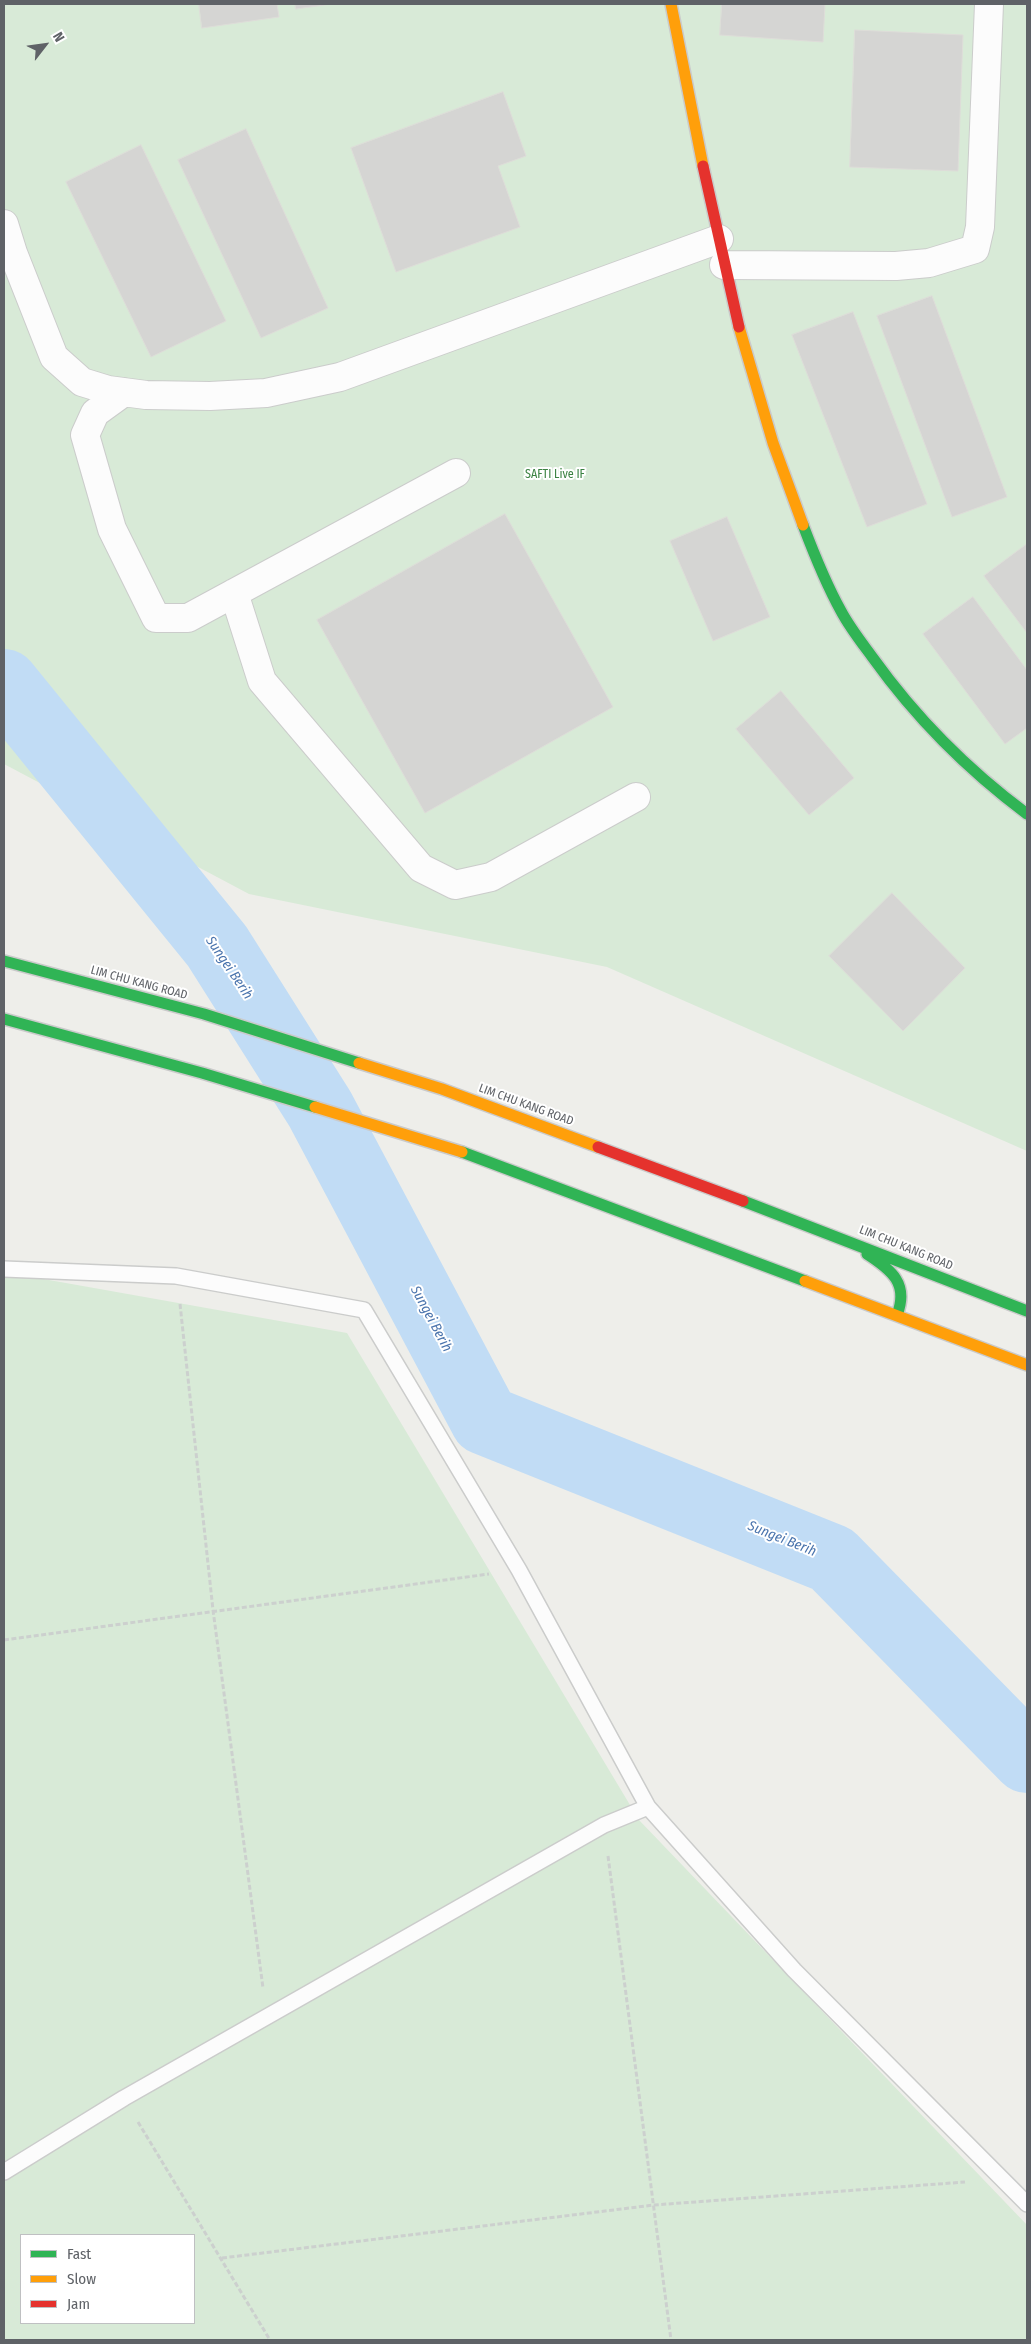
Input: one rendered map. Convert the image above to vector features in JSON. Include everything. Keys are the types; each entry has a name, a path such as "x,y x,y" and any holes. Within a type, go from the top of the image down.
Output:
{"main road":[{"path":"671,4 732,301 775,453 816,558 849,625 895,687 944,744 991,788 1027,814"},
{"name":"LIM CHU KANG ROAD","path":"4,961 204,1014 442,1088 843,1238 1027,1310"},
{"path":"4,1022 202,1073 437,1143 1027,1365"},
{"path":"843,1238 881,1263 897,1283 903,1297 897,1315"}],"street":[{"path":"4,224 12,253 54,357 82,382 146,395 210,396 266,393 340,377 721,252 896,266 929,263 975,249 980,227 989,4"},
{"path":"124,392 95,413 85,435 112,529 156,618 188,618 456,473"},
{"path":"234,593 262,681 422,868 455,885 491,877 636,797"}],"lane":[{"path":"4,1269 176,1276 364,1310 519,1570 648,1807 794,1970 1027,2204"},
{"path":"4,2172 124,2098 604,1825 648,1807"}],"path":[{"path":"176,1276 213,1610 266,2018"},
{"path":"4,1640 213,1610 519,1570"},
{"path":"604,1825 670,2340"},
{"path":"124,2098 270,2340"},
{"path":"222,2258 654,2205 1002,2179"}],"green space":[{"name":"SAFTI Live IF","path":"4,4 1027,4 1027,1151 607,967 249,894 4,764"},
{"path":"4,1272 347,1333 639,1820 1027,2225 1027,2340 4,2340"}],"building":[{"path":"199,4 277,4 279,17 202,28"},
{"path":"295,4 331,4 296,9"},
{"path":"722,4 825,4 823,42 720,35"},
{"path":"855,30 963,35 958,171 850,167"},
{"path":"503,92 526,156 498,166 520,227 396,272 351,148"},
{"path":"246,129 328,308 261,338 178,160"},
{"path":"141,145 226,321 151,357 66,182"},
{"path":"932,296 1007,497 952,517 877,316"},
{"path":"853,312 927,504 867,527 792,335"},
{"path":"505,514 613,707 425,813 317,620"},
{"path":"727,517 770,617 713,641 670,541"},
{"path":"1027,544 1027,633 984,576"},
{"path":"973,597 1027,670 1027,728 1005,744 923,634"},
{"path":"781,691 854,778 809,815 736,729"},
{"path":"892,893 965,968 903,1031 829,956"}],"waterway":[{"name":"Sungei Berih","path":"4,684 217,946 320,1109 485,1420 832,1559 1027,1758"}],"traffic: fast":[{"path":"803,525 820,569 841,611 856,635 890,680 944,742 984,780 1027,814"},
{"path":"4,961 204,1014 359,1063"},
{"path":"4,1019 202,1073 315,1107"},
{"path":"462,1152 805,1281"},
{"path":"743,1201 1027,1311"},
{"path":"867,1254 891,1272 896,1279 901,1295 897,1315"}],"traffic: slow":[{"path":"671,4 703,166"},
{"path":"739,327 773,443 803,525"},
{"path":"359,1063 442,1089 598,1147"},
{"path":"315,1107 462,1152"},
{"path":"805,1281 1027,1365"}],"traffic: jam":[{"path":"703,166 739,327"},
{"path":"598,1147 743,1201"}]}
